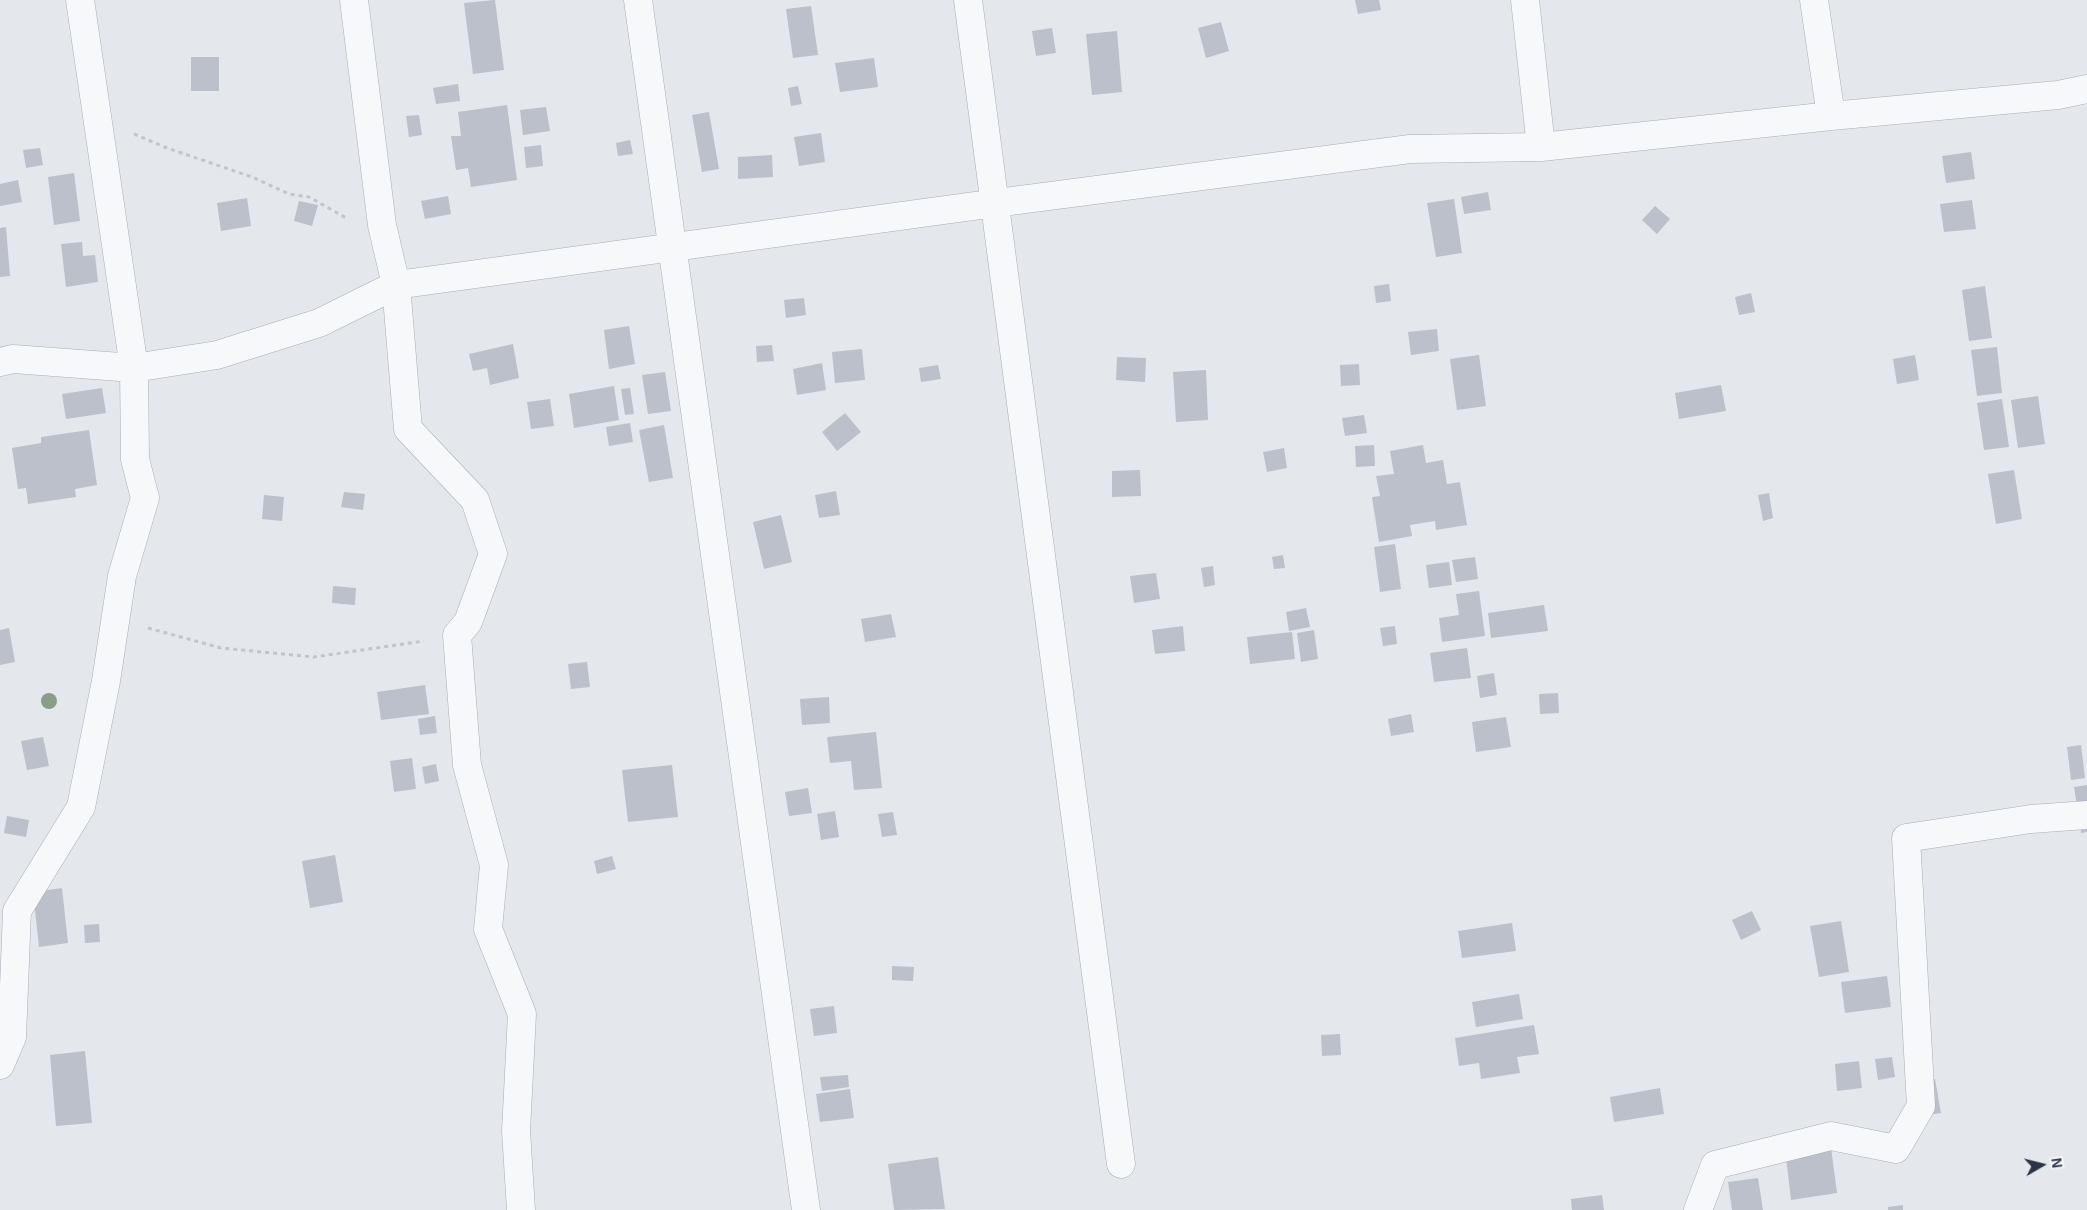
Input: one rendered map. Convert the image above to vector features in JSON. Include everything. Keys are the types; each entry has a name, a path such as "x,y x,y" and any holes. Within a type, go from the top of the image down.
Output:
{"street":[{"path":"0,1064 12,1037 18,911 81,807 106,681 122,576 145,498 135,460 134,368 80,0"},
{"path":"354,0 382,225 396,286 408,428 475,500 494,554 468,622 457,635 467,765 494,865 488,930 522,1014 516,1131 521,1210"},
{"path":"638,0 806,1210"},
{"path":"968,0 1121,1164"},
{"path":"1525,0 1541,147"},
{"path":"1814,0 1831,116"},
{"path":"0,362 13,359 134,368 217,355 319,323 396,286 996,202 1410,149 1541,147 1831,116 2058,95 2087,89"},
{"path":"1698,1210 1714,1165 1830,1136 1896,1149 1921,1106 1906,838 2030,820 2087,815"}],"path":[{"path":"97,118 166,148 252,177 289,194 309,197 343,218 382,225"},
{"path":"116,619 221,648 314,657 457,635"}],"building":[{"path":"495,0 504,70 473,74 464,3"},
{"path":"1355,0 1379,0 1381,10 1358,14"},
{"path":"811,6 818,55 793,58 786,9"},
{"path":"1221,22 1229,51 1206,58 1198,28"},
{"path":"1052,28 1056,53 1036,56 1032,31"},
{"path":"1117,31 1122,92 1092,95 1086,34"},
{"path":"191,57 219,57 219,91 191,91"},
{"path":"874,58 878,87 840,92 835,63"},
{"path":"458,84 460,101 436,104 433,88"},
{"path":"798,86 802,104 791,106 788,88"},
{"path":"507,105 517,180 471,187 468,168 456,170 451,136 461,136 458,112"},
{"path":"546,107 550,131 523,135 520,110"},
{"path":"709,112 719,169 702,172 692,115"},
{"path":"419,115 422,135 409,137 406,116"},
{"path":"821,133 825,162 799,166 794,137"},
{"path":"630,140 633,154 618,156 616,143"},
{"path":"541,145 543,166 526,168 524,147"},
{"path":"40,148 43,165 26,168 23,150"},
{"path":"1971,152 1975,179 1946,183 1942,156"},
{"path":"772,155 773,177 738,179 738,157"},
{"path":"74,173 80,221 54,225 48,177"},
{"path":"18,180 22,202 0,206 0,184"},
{"path":"1488,192 1491,210 1464,214 1461,197"},
{"path":"448,196 451,214 425,219 421,201"},
{"path":"247,198 251,226 221,231 217,203"},
{"path":"1454,199 1462,253 1436,257 1427,203"},
{"path":"1972,200 1976,229 1944,232 1940,204"},
{"path":"299,201 318,205 312,226 294,221"},
{"path":"1655,206 1670,219 1657,234 1642,220"},
{"path":"6,227 10,276 0,277 0,228"},
{"path":"82,242 83,256 95,255 98,282 66,287 61,244"},
{"path":"1389,284 1391,301 1376,303 1374,286"},
{"path":"1985,286 1992,338 1969,341 1962,290"},
{"path":"1751,293 1755,312 1739,315 1735,297"},
{"path":"804,298 806,315 786,318 784,300"},
{"path":"629,326 635,364 609,369 604,330"},
{"path":"1437,329 1439,351 1411,355 1408,332"},
{"path":"513,344 519,378 490,385 487,368 473,371 469,354"},
{"path":"772,345 774,361 757,362 756,346"},
{"path":"1997,347 2002,393 1977,396 1971,350"},
{"path":"862,349 865,380 835,383 832,352"},
{"path":"1479,355 1486,406 1457,410 1450,359"},
{"path":"1915,355 1919,380 1897,384 1893,359"},
{"path":"1117,357 1146,358 1145,382 1116,380"},
{"path":"822,363 826,390 797,395 793,369"},
{"path":"1359,364 1360,385 1341,386 1340,365"},
{"path":"938,365 941,379 921,382 919,368"},
{"path":"1206,370 1208,420 1176,422 1173,372"},
{"path":"665,372 671,411 648,414 642,375"},
{"path":"1721,385 1726,411 1679,419 1675,393"},
{"path":"614,386 619,420 574,428 569,394"},
{"path":"102,388 106,413 66,419 62,394"},
{"path":"630,388 634,414 625,415 621,389"},
{"path":"2038,396 2045,444 2018,448 2011,400"},
{"path":"550,399 554,426 531,429 527,402"},
{"path":"2002,399 2009,447 1984,450 1977,403"},
{"path":"845,413 861,432 837,451 822,432"},
{"path":"1364,415 1367,433 1345,436 1342,418"},
{"path":"630,423 633,442 609,446 606,427"},
{"path":"664,425 673,478 649,482 639,430"},
{"path":"89,430 97,485 75,489 76,497 28,504 26,488 18,489 12,448 41,443 41,437"},
{"path":"1374,445 1375,466 1356,467 1355,446"},
{"path":"1423,445 1426,463 1443,460 1447,484 1460,482 1467,525 1436,530 1435,521 1410,525 1412,536 1379,542 1372,497 1380,496 1376,476 1394,474 1390,451"},
{"path":"1284,448 1287,468 1267,472 1263,452"},
{"path":"1140,470 1141,496 1112,497 1112,471"},
{"path":"2014,470 2022,519 1996,524 1988,474"},
{"path":"836,491 840,515 819,518 815,495"},
{"path":"344,492 365,494 363,510 341,507"},
{"path":"1769,493 1773,518 1763,521 1758,495"},
{"path":"264,495 284,497 282,521 262,519"},
{"path":"781,515 792,562 764,569 753,522"},
{"path":"1395,544 1401,589 1380,592 1374,547"},
{"path":"1283,555 1285,568 1274,569 1272,557"},
{"path":"1475,557 1478,579 1456,582 1452,560"},
{"path":"1449,562 1452,585 1429,588 1426,565"},
{"path":"1213,566 1215,585 1204,587 1201,568"},
{"path":"1156,573 1160,599 1134,603 1130,576"},
{"path":"333,586 356,588 355,605 332,603"},
{"path":"1479,591 1485,636 1442,642 1439,618 1459,615 1456,594"},
{"path":"1544,605 1548,631 1491,638 1488,613"},
{"path":"1306,608 1310,627 1289,631 1286,612"},
{"path":"891,614 896,637 865,642 861,619"},
{"path":"1183,626 1185,651 1155,654 1152,630"},
{"path":"1395,626 1397,644 1383,646 1380,628"},
{"path":"9,628 15,662 0,665 0,630"},
{"path":"1314,630 1318,659 1301,662 1297,633"},
{"path":"1292,632 1295,659 1250,664 1247,637"},
{"path":"1467,648 1471,678 1434,682 1430,653"},
{"path":"587,662 590,687 571,689 568,664"},
{"path":"1494,673 1497,695 1480,698 1477,676"},
{"path":"425,685 429,714 381,720 377,692"},
{"path":"1558,693 1559,713 1540,714 1539,694"},
{"path":"829,697 830,723 802,725 800,699"},
{"path":"1411,714 1414,732 1391,736 1388,719"},
{"path":"435,716 437,733 420,735 418,719"},
{"path":"1506,717 1511,747 1476,752 1472,722"},
{"path":"876,732 882,788 854,790 851,761 830,763 827,737"},
{"path":"43,737 49,766 27,770 21,741"},
{"path":"2081,745 2085,778 2071,780 2067,747"},
{"path":"412,758 416,789 394,792 390,761"},
{"path":"436,764 439,781 425,784 422,767"},
{"path":"672,765 678,817 628,822 622,770"},
{"path":"2087,785 2087,832 2081,833 2074,787"},
{"path":"808,788 812,813 789,816 785,792"},
{"path":"835,811 839,837 821,840 817,814"},
{"path":"893,812 897,835 882,837 878,814"},
{"path":"7,816 29,820 26,837 4,833"},
{"path":"335,855 343,902 310,908 302,861"},
{"path":"612,856 616,869 597,874 594,861"},
{"path":"62,888 68,943 39,947 33,892"},
{"path":"1752,911 1761,930 1741,940 1732,920"},
{"path":"1841,921 1849,972 1819,977 1810,926"},
{"path":"1512,923 1516,951 1462,958 1458,931"},
{"path":"99,924 100,942 85,943 84,925"},
{"path":"892,966 914,967 913,981 892,980"},
{"path":"1887,976 1891,1007 1845,1013 1841,982"},
{"path":"1519,994 1523,1019 1476,1027 1472,1002"},
{"path":"834,1006 837,1033 814,1036 810,1009"},
{"path":"1534,1025 1539,1054 1517,1057 1520,1073 1481,1079 1479,1063 1459,1066 1455,1038"},
{"path":"1340,1034 1341,1055 1322,1056 1321,1035"},
{"path":"85,1051 92,1123 56,1126 50,1055"},
{"path":"1892,1057 1895,1077 1878,1080 1875,1059"},
{"path":"1859,1061 1862,1088 1837,1091 1835,1064"},
{"path":"848,1075 849,1087 822,1091 820,1077"},
{"path":"1935,1079 1941,1113 1922,1116 1917,1082"},
{"path":"1660,1088 1664,1114 1614,1122 1610,1097"},
{"path":"850,1089 854,1118 820,1122 816,1094"},
{"path":"1830,1140 1837,1193 1791,1200 1786,1157"},
{"path":"938,1157 945,1209 894,1210 888,1164"},
{"path":"1758,1178 1763,1210 1732,1210 1728,1182"},
{"path":"1602,1195 1604,1210 1572,1210 1571,1199"},
{"path":"1903,1205 1903,1210 1888,1210 1888,1207"}]}
